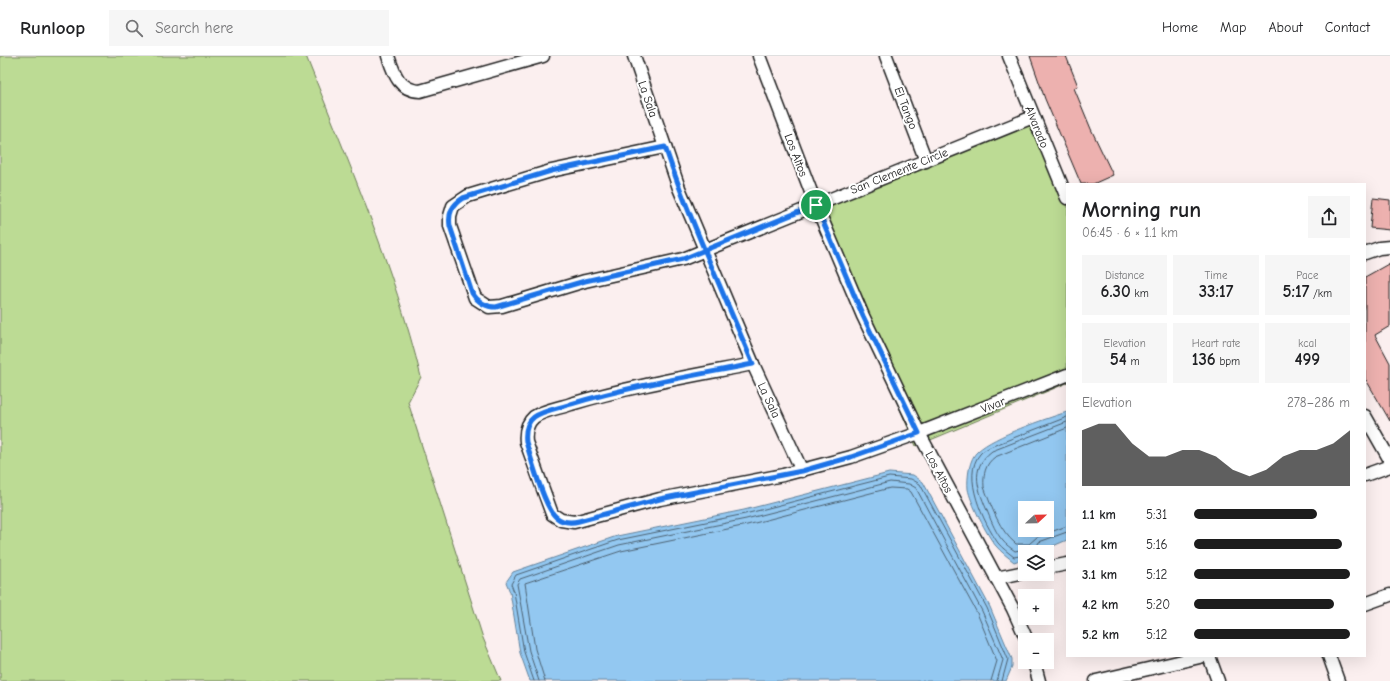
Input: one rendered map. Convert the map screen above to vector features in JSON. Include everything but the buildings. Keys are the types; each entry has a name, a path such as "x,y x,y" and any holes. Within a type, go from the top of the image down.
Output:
{"street":[{"path":"388,56 398,81 404,87 420,91 542,56"},
{"name":"La Sala","path":"634,56 679,188 753,364 802,471"},
{"name":"Los Altos","path":"759,56 816,205 863,316 919,433 1013,609 1024,633"},
{"name":"El Tango","path":"886,56 926,160"},
{"name":"Alvarado","path":"1009,56 1066,196"},
{"name":"San Clemente Circle","path":"665,147 551,171 468,196 456,203 450,210 450,226 475,298 489,307 502,306 585,281 673,262 1033,117"},
{"path":"1366,253 1379,248 1390,247"},
{"path":"753,364 641,385 590,398 542,413 533,418 526,431 526,442 552,514 561,520 574,522 660,499 802,471 851,457 919,433"},
{"name":"Vivar","path":"919,433 1066,375"},
{"path":"1366,418 1390,460"},
{"path":"1366,475 1390,466"},
{"path":"1054,567 1066,564"},
{"path":"996,578 1018,573"},
{"path":"1366,604 1390,595"},
{"path":"1097,681 1200,657"},
{"path":"1209,657 1218,681"},
{"path":"1329,657 1338,681"},
{"path":"1036,669 1039,681"}],"green space":[{"path":"0,56 306,56 354,175 398,295 421,377 408,402 483,638 501,681 0,681"},
{"path":"1035,112 1068,183 1066,183 1066,383 916,446 813,210"}],"water":[{"path":"1066,412 1066,540 1054,546 1018,545 1018,561 1014,562 992,541 975,510 968,489 968,474 972,458 986,445 1007,434"},
{"path":"889,473 913,475 923,482 990,607 1012,659 1012,667 1006,681 530,681 520,653 510,592 506,582 513,572 617,536 744,510"}],"route":[{"path":"816,205 705,250 693,256 673,262 585,281 496,307 484,305 475,298 472,293 450,226 450,210 453,206 463,198 551,171 665,147 679,188 705,250 753,364 641,385 590,398 537,415 527,425 525,436 552,514 561,520 570,523 614,510 660,499 802,471 851,457 919,433 863,316 816,205"}]}
